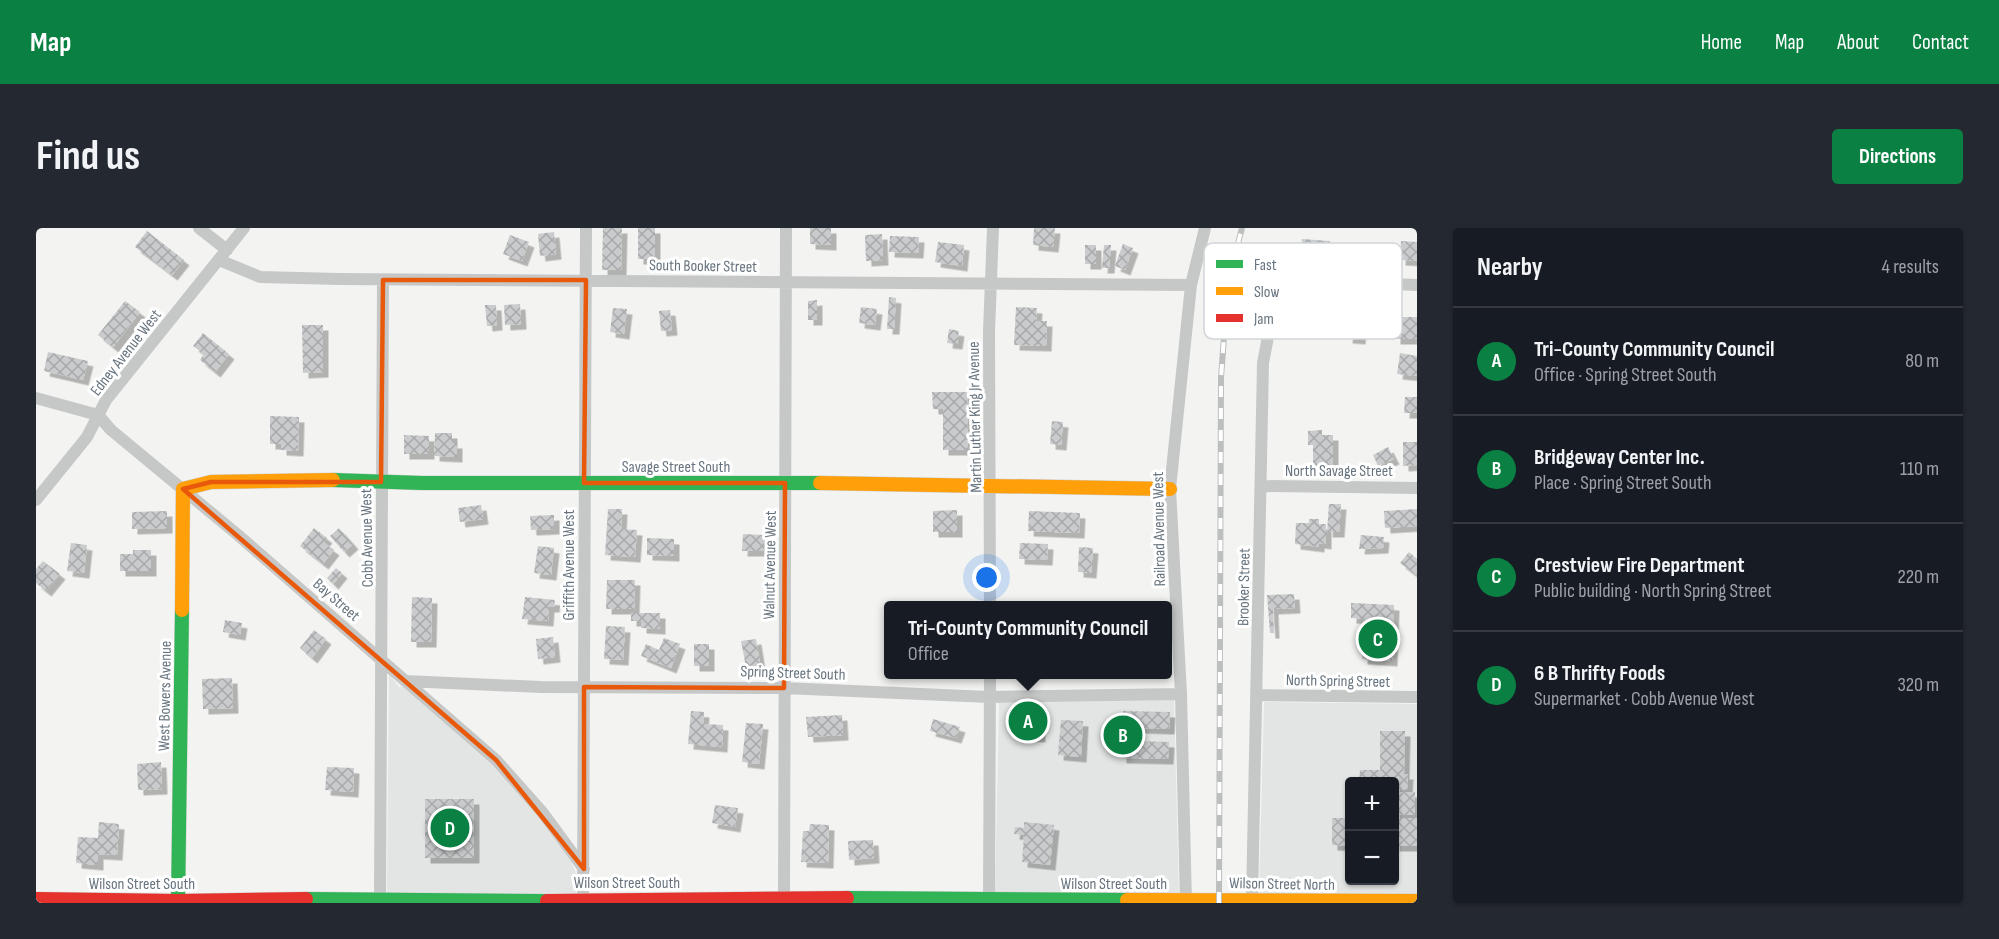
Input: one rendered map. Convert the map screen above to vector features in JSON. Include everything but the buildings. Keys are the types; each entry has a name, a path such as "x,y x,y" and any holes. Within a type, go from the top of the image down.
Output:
{"street":[{"name":"South Booker Street","path":"199,228 223,255 260,277 383,280 1191,285"},
{"name":"Edney Avenue West","path":"36,500 87,437 106,400 244,228"},
{"name":"Griffith Avenue West","path":"583,901 586,228"},
{"name":"Walnut Avenue West","path":"784,900 786,228"},
{"name":"Martin Luther King Jr Avenue","path":"990,601 993,228"},
{"name":"Railroad Avenue West","path":"1186,902 1181,694 1170,489 1191,285 1205,228"},
{"name":"Cobb Avenue West","path":"380,901 383,280"},
{"name":"Brooker Street","path":"1402,284 1417,285"},
{"name":"Brooker Street","path":"1252,901 1263,363 1268,339"},
{"path":"36,398 98,415"},
{"name":"Bay Street","path":"98,415 111,430 183,489 496,760 543,813 584,869"},
{"name":"Savage Street South","path":"183,489 212,482 785,483 1170,489"},
{"name":"North Savage Street","path":"1261,486 1417,488"},
{"name":"West Bowers Avenue","path":"178,902 183,489"},
{"path":"989,901 990,679"},
{"name":"Spring Street South","path":"405,681 584,687 784,688 989,697 1181,694"},
{"name":"North Spring Street","path":"1257,695 1417,698"},
{"name":"Wilson Street South","path":"36,899 178,902 784,900 1186,902 1219,899"},
{"name":"Wilson Street North","path":"1219,899 1417,901"}],"highlighted area":[{"path":"383,280 586,280 584,483 785,483 784,688 584,687 584,869 496,760 183,489 211,482 381,482"}],"shaded area":[{"path":"389,674 399,687 403,687 491,764 538,816 571,862 577,875 576,893 387,893"},
{"path":"1174,700 1179,893 995,893 999,703"},
{"path":"1264,702 1417,704 1417,894 1259,893"}],"railway":[{"path":"1238,243 1242,228"},
{"path":"1219,903 1221,378 1224,339"}],"traffic: fast":[{"path":"333,480 422,483 820,483"},
{"path":"178,903 182,610"},
{"path":"847,898 1127,900"},
{"path":"306,899 547,901"}],"traffic: slow":[{"path":"182,610 183,489 211,482 333,480"},
{"path":"820,483 1170,489"},
{"path":"1127,900 1417,901"}],"traffic: jam":[{"path":"547,901 847,898"},
{"path":"36,899 178,901 306,899"}],"place":[{"name":"Crestview Fire Department","path":"1378,639"},
{"name":"Tri-County Community Council","path":"1028,721"},
{"name":"Bridgeway Center Inc.","path":"1123,735"},
{"name":"6 B Thrifty Foods","path":"450,828"}]}
